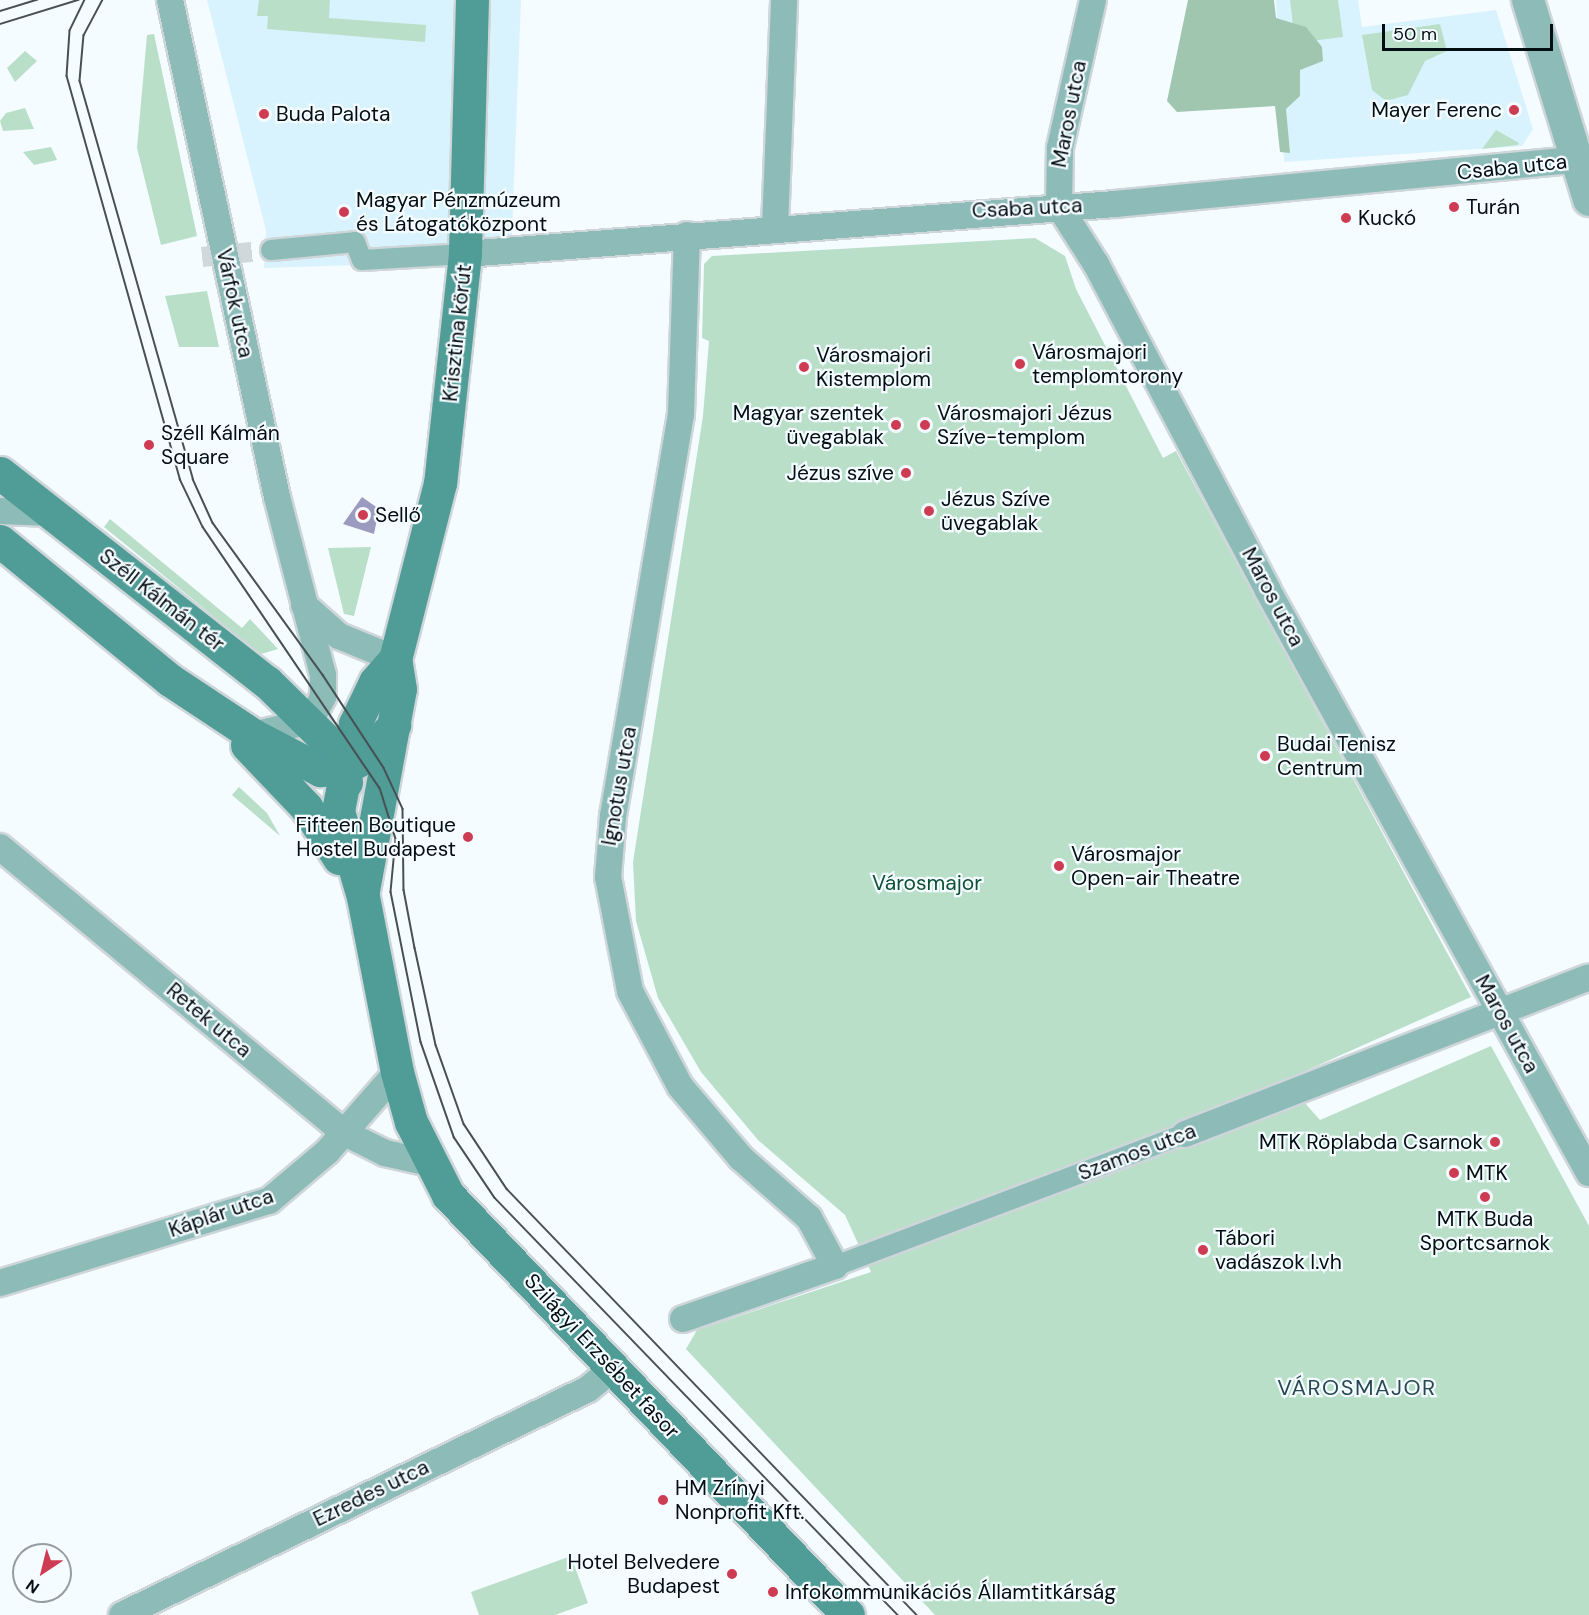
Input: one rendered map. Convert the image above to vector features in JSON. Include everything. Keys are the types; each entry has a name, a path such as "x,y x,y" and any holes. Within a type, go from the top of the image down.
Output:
{"main road":[{"name":"Krisztina körút","path":"363,707 395,659 441,483 465,254 472,0"},
{"name":"Széll Kálmán tér","path":"0,473 310,721 342,769"},
{"path":"0,540 270,765 316,819 363,883"},
{"name":"Krisztina körút","path":"394,725 400,689 395,659"},
{"path":"170,680 253,735 320,770 342,769 364,759 394,725"},
{"path":"310,721 340,723 363,707"},
{"path":"363,707 342,769 338,812 363,883 397,1072"},
{"path":"363,883 394,725"},
{"name":"Szilágyi Erzsébet fasor","path":"397,1072 411,1122 448,1195 616,1366 848,1615"}],"street":[{"name":"Várfok utca","path":"170,0 304,605 323,675 323,697 310,721"},
{"path":"775,226 784,0"},
{"name":"Maros utca","path":"1093,0 1060,148 1059,206 1190,435 1267,589 1589,1173"},
{"path":"1528,0 1583,159 1589,200"},
{"name":"Csaba utca","path":"465,254 775,226 1059,206 1583,159"},
{"name":"Ignotus utca","path":"687,235 681,414 613,816 608,877 630,991 681,1086 741,1158 809,1218 835,1266"},
{"path":"272,250 355,242 362,260 465,254"},
{"path":"0,510 51,513"},
{"path":"304,605 339,636 395,659"},
{"path":"253,735 310,721"},
{"name":"Retek utca","path":"0,848 345,1133 374,1149 433,1164"},
{"name":"Szamos utca","path":"683,1319 835,1266 1185,1134 1589,977"},
{"name":"Káplár utca","path":"0,1283 268,1201 345,1133 397,1072"},
{"name":"Ezredes utca","path":"122,1615 588,1389 616,1366"}],"shaded area":[{"path":"207,0 521,0 511,260 264,268 266,230"},
{"path":"1276,0 1358,0 1362,27 1496,10 1533,129 1522,146 1284,162"}],"green space":[{"path":"259,0 330,0 329,18 426,25 425,42 267,29 268,16 257,16"},
{"path":"1188,0 1274,0 1276,18 1306,27 1322,47 1323,61 1300,70 1300,96 1286,109 1290,153 1280,152 1275,106 1177,112 1167,101"},
{"path":"1290,0 1338,0 1343,37 1295,43"},
{"path":"1440,24 1447,51 1425,61 1408,95 1386,101 1372,90 1362,35"},
{"path":"154,34 197,236 161,245 137,148 147,35"},
{"path":"25,51 37,61 15,82 7,68"},
{"path":"25,108 34,129 3,131 0,121 6,113"},
{"path":"1496,130 1519,143 1518,145 1482,149"},
{"path":"51,147 57,160 34,165 23,152"},
{"name":"Városmajor","path":"1035,238 1065,256 1076,289 1163,458 1176,451 1471,997 1247,1097 1304,1102 1320,1120 1491,1046 1589,1226 1589,1615 935,1615 686,1349 697,1330 871,1272 845,1215 758,1140 701,1072 658,998 636,921 633,862 703,416 709,341 702,338 704,264 712,256"},
{"path":"207,291 219,347 179,347 165,296"},
{"path":"110,519 242,628 250,619 278,649 261,654 244,641 104,527"},
{"path":"371,547 354,616 344,614 328,548"},
{"path":"239,787 267,813 280,836 232,795"},
{"path":"571,1556 588,1603 555,1615 479,1615 471,1592"}],"water":[{"path":"362,497 379,509 374,534 343,524"}],"tunnel":[{"path":"202,257 271,250"}],"tram line":[{"path":"0,11 37,0"},
{"path":"0,24 78,0"},
{"path":"85,0 70,31 67,76 180,479 203,527 380,788 396,839 391,892 421,1042 454,1137 495,1198 898,1615"},
{"path":"103,0 84,35 80,81 193,479 213,523 323,675 384,768 403,809 404,890 415,948 436,1045 464,1124 507,1189 917,1615"}],"place":[{"name":"Mayer Ferenc","path":"1514,110"},
{"name":"Buda Palota","path":"264,114"},
{"name":"Turán","path":"1454,207"},
{"name":"Magyar Pénzmúzeum és Látogatóközpont","path":"344,212"},
{"name":"Kuckó","path":"1346,218"},
{"name":"Városmajori templomtorony","path":"1020,364"},
{"name":"Városmajori Kistemplom","path":"804,367"},
{"name":"Magyar szentek üvegablak","path":"896,425"},
{"name":"Városmajori Jézus Szíve-templom","path":"925,425"},
{"name":"Széll Kálmán Square","path":"149,445"},
{"name":"Jézus szíve","path":"906,473"},
{"name":"Jézus Szíve üvegablak","path":"929,511"},
{"name":"Sellő","path":"363,515"},
{"name":"Budai Tenisz Centrum","path":"1265,756"},
{"name":"Fifteen Boutique Hostel Budapest","path":"468,837"},
{"name":"Városmajor Open-air Theatre","path":"1059,866"},
{"name":"MTK Röplabda Csarnok","path":"1495,1142"},
{"name":"MTK","path":"1454,1173"},
{"name":"MTK Buda Sportcsarnok","path":"1485,1197"},
{"name":"Tábori vadászok I.vh","path":"1203,1250"},
{"name":"HM Zrínyi Nonprofit Kft.","path":"663,1500"},
{"name":"Hotel Belvedere Budapest","path":"732,1574"},
{"name":"Infokommunikációs Államtitkárság","path":"773,1592"}],"district":[{"name":"VÁROSMAJOR","path":"1357,1388"}]}
